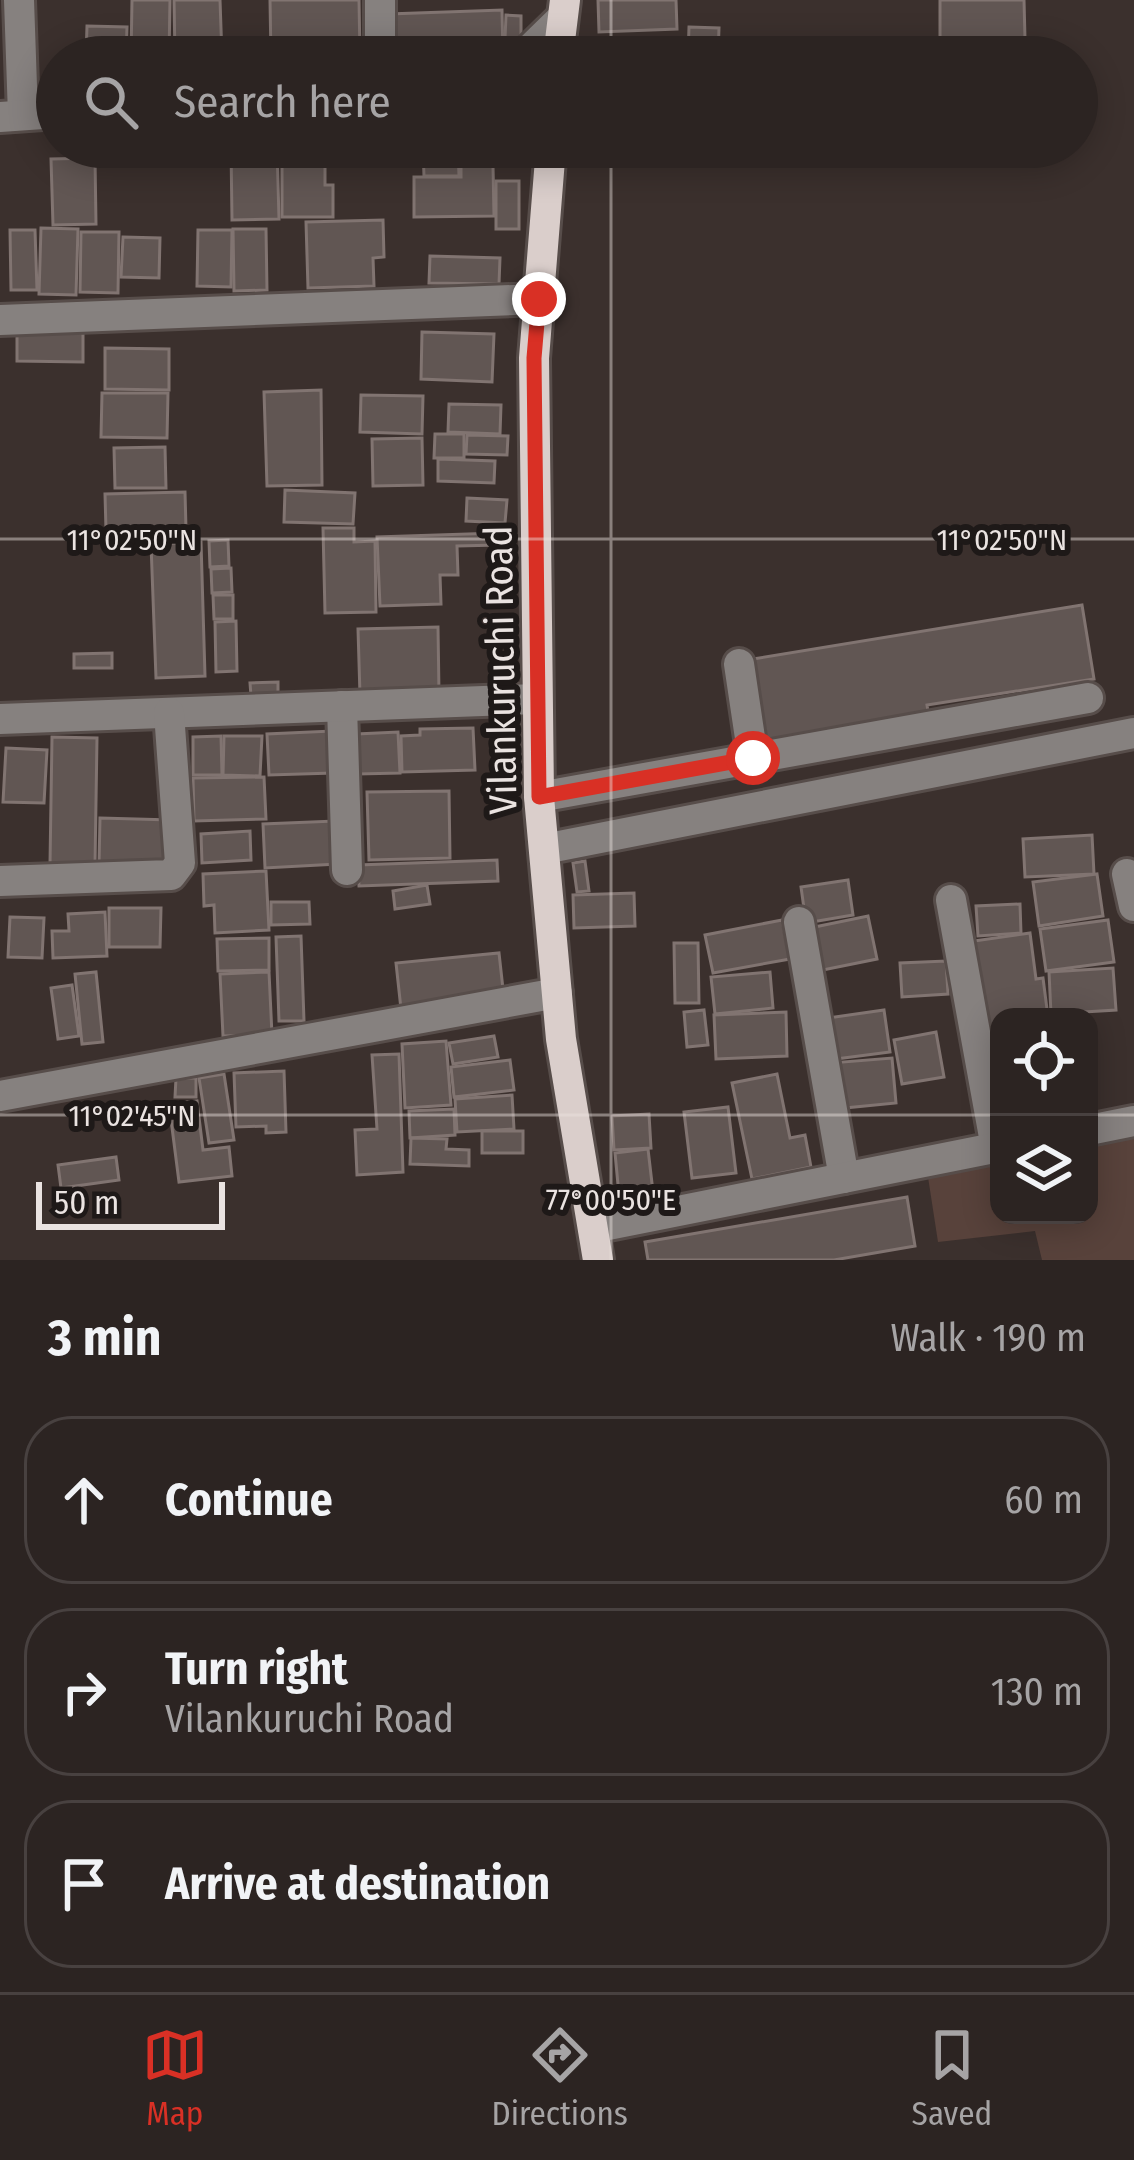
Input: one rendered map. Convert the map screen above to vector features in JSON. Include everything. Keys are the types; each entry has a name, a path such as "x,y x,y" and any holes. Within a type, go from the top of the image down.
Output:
{"main road":[{"name":"Vilankuruchi Road","path":"549,168 534,358 539,797 557,993 598,1260"}],"street":[{"path":"12,116 20,0"},
{"path":"380,0 380,36"},
{"path":"540,36 563,9"},
{"path":"0,320 539,299"},
{"path":"739,664 753,758"},
{"path":"539,797 1088,698"},
{"path":"0,719 537,699"},
{"path":"342,706 347,870"},
{"path":"0,881 171,874 180,863 170,713"},
{"path":"544,849 1134,733"},
{"path":"1127,874 1134,906"},
{"path":"950,900 991,1116"},
{"path":"799,922 844,1178"},
{"path":"0,1096 557,993"},
{"path":"1098,1128 1134,1121"},
{"path":"593,1228 990,1149"}],"shaded area":[{"path":"1134,1135 1134,1260 1042,1260 1035,1231 938,1242 928,1177 990,1164 990,1224 1098,1224 1098,1142"}],"building":[{"path":"132,0 170,0 169,36 131,36"},
{"path":"174,0 220,0 221,36 175,36"},
{"path":"270,0 359,0 360,36 271,36"},
{"path":"598,0 676,0 677,29 599,32"},
{"path":"940,0 1024,0 1025,36 940,36"},
{"path":"502,10 503,36 390,36 389,14"},
{"path":"506,15 521,16 521,36 505,36"},
{"path":"87,26 127,27 127,36 87,36"},
{"path":"689,27 719,28 719,36 689,36"},
{"path":"51,168 95,168 96,224 53,225"},
{"path":"231,168 278,168 279,219 232,220"},
{"path":"282,168 325,168 325,185 333,185 333,217 282,217"},
{"path":"424,168 459,168 459,176 424,176"},
{"path":"461,168 493,168 494,216 414,217 414,177 461,177"},
{"path":"496,181 519,181 519,229 496,229"},
{"path":"383,220 384,257 373,258 374,286 308,288 306,222"},
{"path":"41,228 78,229 76,295 39,294"},
{"path":"233,229 266,229 267,290 234,291"},
{"path":"10,230 35,230 37,290 11,290"},
{"path":"198,230 232,230 231,287 197,286"},
{"path":"81,232 119,232 118,293 80,292"},
{"path":"123,237 160,238 159,278 121,277"},
{"path":"430,256 500,258 499,284 429,283"},
{"path":"17,332 83,333 83,362 17,361"},
{"path":"422,332 494,334 492,382 421,379"},
{"path":"105,348 169,349 169,390 105,389"},
{"path":"321,390 322,485 267,486 264,392"},
{"path":"102,393 168,393 167,438 101,437"},
{"path":"361,395 423,396 422,434 360,432"},
{"path":"449,404 501,405 500,434 448,432"},
{"path":"435,434 464,434 464,458 434,458"},
{"path":"467,435 508,436 507,455 466,454"},
{"path":"422,438 423,485 373,486 372,439"},
{"path":"165,447 166,488 115,488 114,448"},
{"path":"438,459 495,461 494,483 438,481"},
{"path":"285,490 355,493 353,524 284,522"},
{"path":"185,492 186,529 106,530 105,494"},
{"path":"467,498 507,500 505,523 466,521"},
{"path":"512,527 513,548 500,549 499,528"},
{"path":"323,528 354,528 354,542 375,541 376,612 325,613"},
{"path":"497,533 498,545 457,546 458,575 440,575 441,604 380,606 377,537"},
{"path":"228,540 229,566 210,567 209,541"},
{"path":"201,542 205,676 156,678 151,544"},
{"path":"231,568 232,592 212,593 211,569"},
{"path":"213,595 233,595 233,619 214,619"},
{"path":"1082,605 1094,679 927,705 929,718 767,743 753,659"},
{"path":"236,621 237,671 216,672 215,622"},
{"path":"438,627 439,693 360,695 358,629"},
{"path":"112,653 112,668 74,668 74,654"},
{"path":"278,682 278,695 251,696 250,683"},
{"path":"473,728 475,770 402,772 401,736 420,735 420,729"},
{"path":"332,731 333,773 269,775 267,734"},
{"path":"398,732 400,773 358,774 357,734"},
{"path":"221,736 222,775 193,775 193,737"},
{"path":"224,736 262,736 260,776 223,775"},
{"path":"52,737 97,738 95,865 50,864"},
{"path":"6,748 47,750 44,803 3,802"},
{"path":"264,777 266,819 194,821 193,778"},
{"path":"449,791 450,858 369,860 367,792"},
{"path":"100,818 171,820 170,867 99,865"},
{"path":"335,821 337,864 265,868 263,824"},
{"path":"250,831 251,860 202,863 201,834"},
{"path":"1092,835 1094,874 1025,877 1023,839"},
{"path":"497,860 498,881 359,886 358,865"},
{"path":"585,861 589,891 577,892 573,863"},
{"path":"266,871 269,930 215,933 214,905 204,906 203,874"},
{"path":"1097,874 1103,916 1039,926 1033,882"},
{"path":"848,880 853,915 806,923 801,887"},
{"path":"427,885 430,904 395,909 393,891"},
{"path":"634,893 635,926 574,928 573,895"},
{"path":"271,902 309,902 310,924 271,925"},
{"path":"1020,904 1021,933 978,936 976,906"},
{"path":"109,908 161,908 160,947 109,947"},
{"path":"105,912 107,956 53,958 52,931 69,931 68,914"},
{"path":"868,916 877,959 813,972 805,929"},
{"path":"10,917 44,918 42,958 8,957"},
{"path":"782,920 790,959 713,973 705,935"},
{"path":"1108,920 1114,962 1046,971 1040,929"},
{"path":"1030,933 1036,979 1043,978 1047,1008 990,1008 990,1026 985,1027 974,941"},
{"path":"301,936 304,1021 279,1021 276,937"},
{"path":"269,938 269,970 218,971 217,939"},
{"path":"674,943 698,943 699,1003 675,1003"},
{"path":"499,953 504,998 401,1009 396,963"},
{"path":"946,961 948,994 902,997 900,963"},
{"path":"1113,968 1116,1010 1051,1008 1049,972"},
{"path":"96,972 103,1042 82,1044 75,974"},
{"path":"269,972 272,1035 223,1036 220,974"},
{"path":"770,972 773,1008 715,1014 711,977"},
{"path":"72,985 79,1036 58,1039 51,988"},
{"path":"704,1010 708,1045 687,1047 684,1012"},
{"path":"884,1010 890,1052 828,1060 821,1019"},
{"path":"786,1012 787,1056 716,1059 714,1015"},
{"path":"936,1032 944,1077 902,1084 894,1040"},
{"path":"494,1036 498,1057 453,1064 449,1043"},
{"path":"446,1041 451,1105 405,1108 402,1044"},
{"path":"399,1054 403,1172 357,1175 355,1130 377,1129 372,1055"},
{"path":"892,1058 896,1103 834,1109 830,1063"},
{"path":"510,1060 514,1090 454,1097 451,1067"},
{"path":"284,1071 286,1132 266,1133 266,1126 236,1127 234,1073"},
{"path":"224,1074 234,1140 209,1143 199,1078"},
{"path":"777,1074 790,1138 805,1135 811,1167 752,1179 732,1083"},
{"path":"176,1078 196,1078 196,1097 175,1097"},
{"path":"512,1095 514,1129 457,1132 455,1099"},
{"path":"197,1101 203,1150 229,1147 232,1176 179,1182 169,1104"},
{"path":"728,1107 736,1173 692,1178 684,1112"},
{"path":"454,1109 455,1135 410,1138 409,1111"},
{"path":"649,1114 651,1148 614,1150 612,1116"},
{"path":"482,1131 523,1131 523,1153 482,1153"},
{"path":"411,1138 447,1139 446,1149 469,1150 469,1166 410,1164"},
{"path":"648,1149 653,1192 619,1195 615,1153"},
{"path":"116,1157 119,1180 61,1188 58,1165"},
{"path":"907,1197 915,1246 834,1260 648,1260 645,1242"}],"route":[{"path":"539,299 534,358 539,797 753,758"}]}
